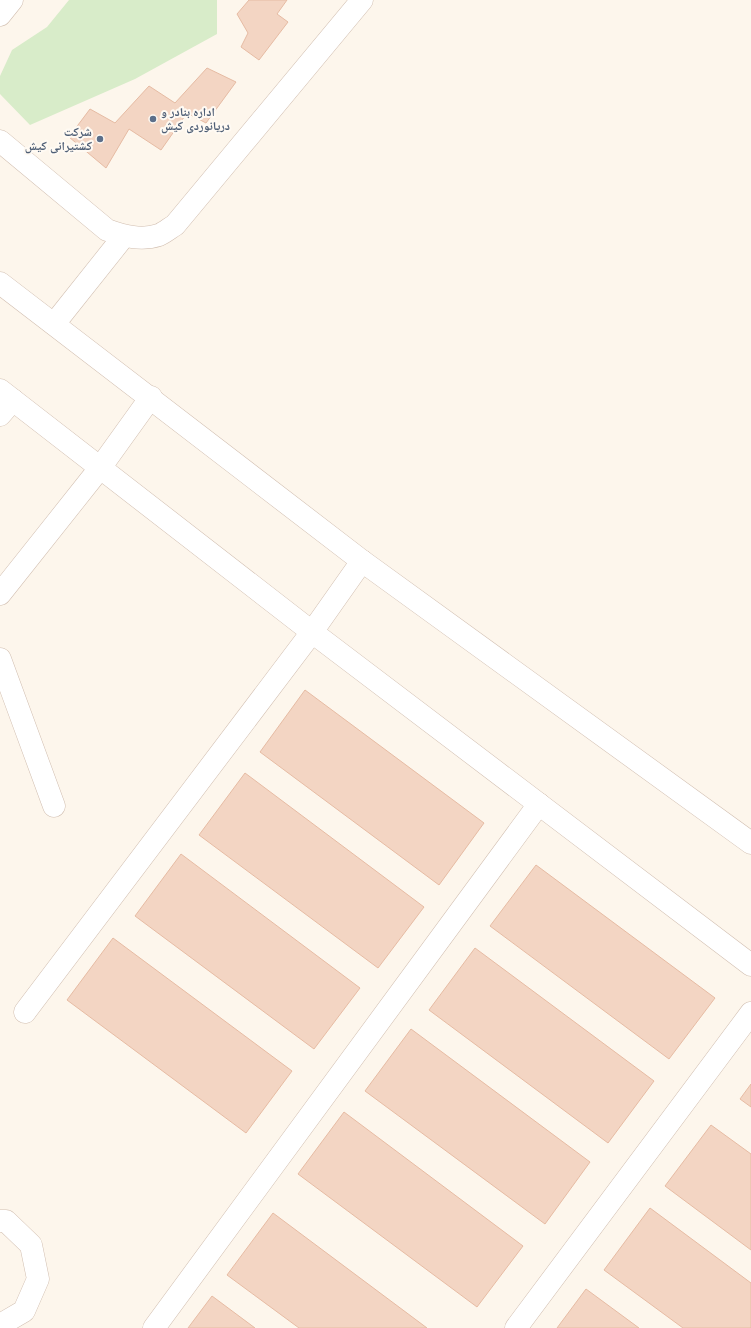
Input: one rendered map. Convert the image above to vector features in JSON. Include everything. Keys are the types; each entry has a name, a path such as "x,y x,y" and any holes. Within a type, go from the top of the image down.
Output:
{"street":[{"path":"0,15 12,0"},
{"path":"0,141 107,230 124,236 142,238 159,234 175,225 362,0"},
{"path":"54,324 124,236"},
{"path":"0,283 362,561 751,843"},
{"path":"0,594 100,468 151,398"},
{"path":"4,402 100,468 312,632 751,965"},
{"path":"25,1012 312,632 362,561"},
{"path":"0,659 54,806"},
{"path":"154,1328 539,804"},
{"path":"516,1328 751,1013"},
{"path":"0,1220 6,1221 31,1245 38,1279 24,1311 0,1325"}],"green space":[{"path":"69,0 217,0 217,34 135,79 30,125 0,94 0,76 12,50 47,27"}],"building":[{"path":"249,0 287,0 277,14 288,22 259,60 241,47 248,33 237,14"},
{"path":"207,68 236,82 206,123 187,113 161,150 129,129 106,168 69,137 90,109 115,123 149,86 175,103"},
{"path":"305,690 484,823 439,885 260,752"},
{"path":"245,773 424,907 378,968 199,835"},
{"path":"181,854 360,988 314,1049 135,916"},
{"path":"536,865 715,998 669,1059 490,926"},
{"path":"113,938 292,1071 246,1133 67,1000"},
{"path":"475,948 654,1081 608,1143 429,1010"},
{"path":"411,1029 590,1162 545,1224 365,1091"},
{"path":"751,1084 751,1107 740,1099"},
{"path":"344,1112 523,1246 477,1307 298,1174"},
{"path":"711,1125 751,1154 751,1250 665,1186"},
{"path":"650,1208 751,1283 751,1328 683,1328 604,1270"},
{"path":"273,1213 427,1328 299,1328 227,1275"},
{"path":"586,1289 639,1328 557,1328"},
{"path":"212,1296 255,1328 188,1328"}],"place":[{"name":"اداره بنادر و دریانوردی کیش","path":"153,119"},
{"name":"شرکت کشتیرانی کیش","path":"100,139"}]}
